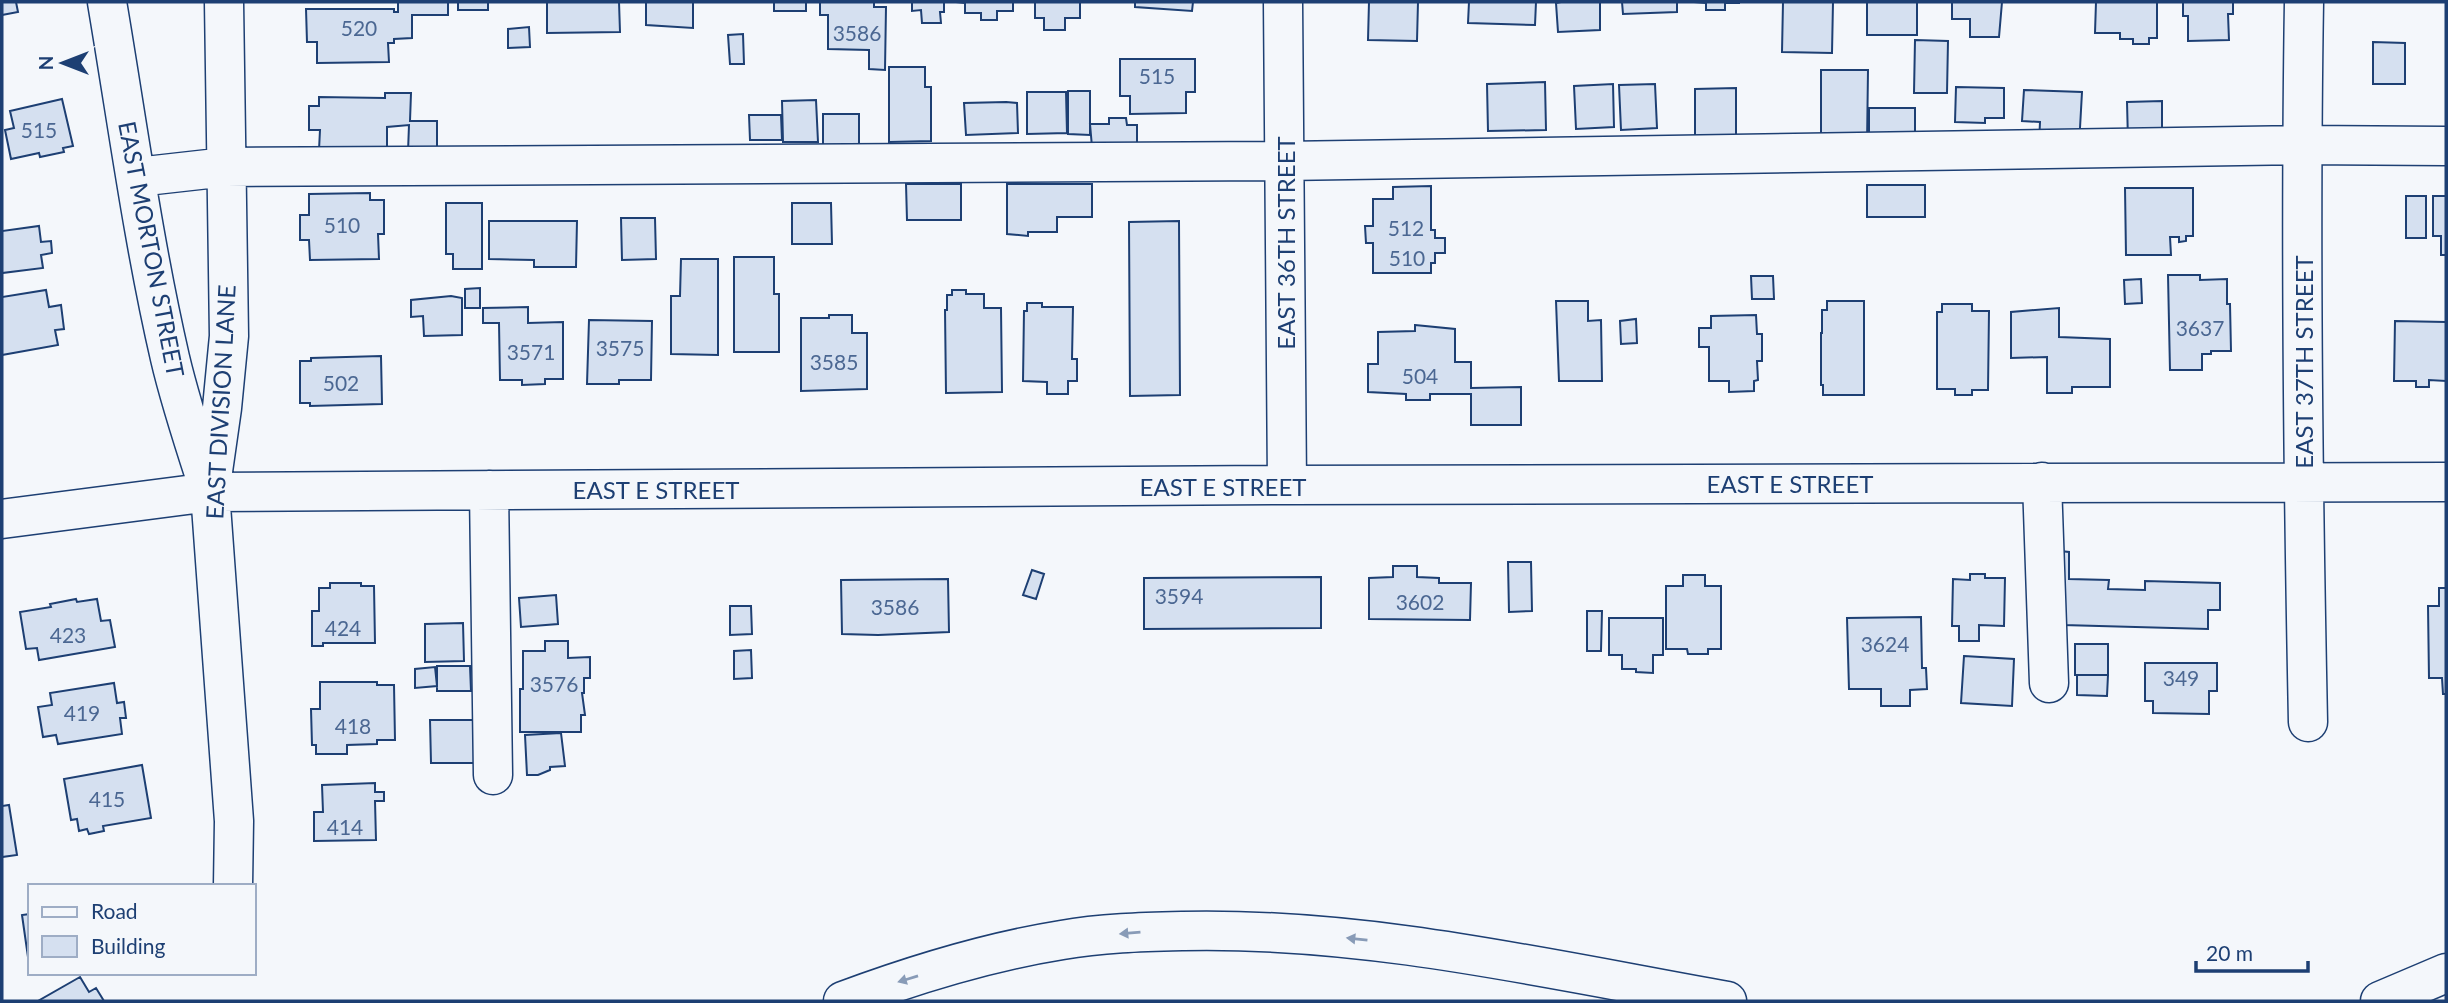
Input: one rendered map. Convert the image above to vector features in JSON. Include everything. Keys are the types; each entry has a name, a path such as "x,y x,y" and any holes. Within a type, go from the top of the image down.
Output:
{"main road":[{"name":"EAST MORTON STREET","path":"107,2 170,358 186,419 210,492"},
{"name":"EAST DIVISION LANE","path":"223,2 229,336 210,492 234,821 233,884"},
{"name":"EAST 36TH STREET","path":"1283,2 1287,485"},
{"name":"EAST 37TH STREET","path":"2304,2 2301,145 2308,722"},
{"path":"137,177 226,167 1284,162 2301,145 2446,146"},
{"path":"2042,482 2049,683"},
{"name":"EAST E STREET","path":"2,519 210,492 1287,485 2446,482"},
{"path":"489,490 493,775"},
{"path":"843,1001 964,962 1062,940 1144,932 1275,931 1425,946 1727,1001"},
{"path":"1425,946 1639,1001"},
{"path":"2380,1001 2446,973"}],"building":[{"path":"2,2 16,2 18,12 2,15"},
{"path":"398,2 448,2 448,15 412,15 412,38 394,39 394,43 388,43 389,62 317,63 317,42 307,42 306,9 394,9 394,12 398,12"},
{"path":"458,2 488,2 488,10 458,10"},
{"path":"547,2 619,2 620,32 547,33"},
{"path":"646,2 693,2 693,28 646,25"},
{"path":"774,2 806,2 806,11 774,11"},
{"path":"820,2 874,2 874,7 886,7 885,70 869,69 869,50 828,49 828,15 820,15"},
{"path":"912,2 944,2 944,12 940,12 941,23 922,23 921,10 912,11"},
{"path":"956,2 1013,2 1013,11 997,11 997,20 981,20 981,13 965,13 965,3"},
{"path":"1035,2 1080,2 1080,18 1065,18 1065,30 1044,30 1044,18 1035,18"},
{"path":"1135,2 1193,2 1192,11 1135,7"},
{"path":"1369,2 1418,2 1417,41 1368,40"},
{"path":"1469,2 1536,2 1535,25 1468,23"},
{"path":"1600,2 1600,30 1558,32 1556,3"},
{"path":"1622,2 1677,2 1677,12 1623,14"},
{"path":"1694,2 1739,3 1725,3 1725,10 1706,10 1706,3"},
{"path":"1783,2 1833,2 1832,53 1782,52"},
{"path":"1867,2 1917,2 1917,35 1867,35"},
{"path":"1952,2 2002,2 1999,37 1970,37 1970,19 1952,19"},
{"path":"2096,2 2157,2 2157,38 2149,38 2149,44 2133,44 2133,39 2120,39 2120,33 2095,33"},
{"path":"2183,2 2233,2 2233,14 2228,14 2229,40 2188,41 2188,16 2183,16"},
{"path":"529,27 530,47 508,48 508,29"},
{"path":"743,34 744,64 730,64 728,35"},
{"path":"1915,40 1948,41 1947,93 1914,93"},
{"path":"2373,42 2405,43 2405,84 2373,84"},
{"path":"1120,59 1195,59 1195,92 1186,92 1186,113 1130,114 1130,96 1120,96"},
{"path":"889,67 925,67 925,87 931,87 931,141 889,142"},
{"path":"1821,70 1868,70 1867,145 1821,145"},
{"path":"1545,82 1546,130 1488,131 1487,84"},
{"path":"1613,84 1614,127 1576,129 1574,86"},
{"path":"1655,84 1657,128 1621,130 1619,85"},
{"path":"1956,87 2004,88 2004,118 1985,118 1985,123 1955,122"},
{"path":"1736,88 1736,144 1695,144 1695,89"},
{"path":"2024,90 2082,92 2079,146 2039,144 2040,122 2022,121"},
{"path":"1068,91 1090,91 1090,135 1068,134"},
{"path":"1027,92 1066,92 1067,133 1027,134"},
{"path":"385,93 411,93 410,121 437,121 437,152 408,152 409,125 387,127 387,150 319,150 320,130 309,130 309,106 319,106 319,97 385,98"},
{"path":"62,99 73,146 63,148 64,152 40,157 39,153 11,159 5,130 14,128 10,111"},
{"path":"816,100 818,142 783,142 782,101"},
{"path":"2162,101 2162,141 2128,141 2127,102"},
{"path":"964,103 1017,103 1018,133 966,135"},
{"path":"1869,108 1915,108 1915,144 1869,145"},
{"path":"823,114 859,114 859,149 823,149"},
{"path":"749,115 781,115 782,140 750,140"},
{"path":"1109,118 1126,118 1127,125 1137,125 1137,146 1092,147 1090,124 1109,124"},
{"path":"906,184 961,184 961,220 907,220"},
{"path":"1007,184 1092,184 1092,217 1057,217 1057,232 1028,232 1028,236 1007,234"},
{"path":"1867,185 1925,185 1925,217 1867,217"},
{"path":"1431,186 1431,230 1435,230 1435,238 1445,238 1445,253 1435,253 1431,273 1373,273 1373,243 1366,243 1365,226 1373,226 1373,199 1393,199 1393,187"},
{"path":"2125,188 2193,188 2193,236 2186,236 2186,241 2179,242 2179,237 2170,237 2171,255 2126,255"},
{"path":"370,193 370,200 384,200 384,234 378,234 379,259 310,260 309,240 300,240 300,215 309,215 309,194"},
{"path":"2406,196 2426,196 2426,238 2406,238"},
{"path":"2433,196 2446,196 2446,255 2441,255 2441,236 2433,236"},
{"path":"446,203 482,203 482,269 453,269 453,254 446,254"},
{"path":"792,203 831,203 832,244 792,244"},
{"path":"621,218 655,218 656,259 622,260"},
{"path":"489,221 577,221 576,267 534,267 534,260 489,259"},
{"path":"1179,221 1180,395 1130,396 1129,222"},
{"path":"39,226 41,242 51,241 52,253 41,255 43,268 2,273 2,231"},
{"path":"734,257 774,257 774,294 779,294 779,352 734,352"},
{"path":"681,259 718,259 718,355 671,354 671,296 680,296"},
{"path":"2168,275 2200,275 2200,280 2227,279 2231,351 2202,354 2202,370 2170,370"},
{"path":"1751,276 1773,276 1774,299 1752,299"},
{"path":"2141,279 2142,303 2125,304 2124,280"},
{"path":"480,288 480,308 465,308 465,289"},
{"path":"46,290 49,307 61,305 64,329 55,330 58,345 2,355 2,297"},
{"path":"952,290 966,290 966,294 984,294 984,308 1001,308 1002,392 946,393 945,310 947,295 952,295"},
{"path":"451,296 462,298 462,335 424,336 423,316 411,317 411,300"},
{"path":"1556,301 1588,301 1588,321 1601,320 1602,381 1559,381"},
{"path":"1827,301 1864,301 1864,395 1823,395 1821,333 1822,310 1827,310"},
{"path":"1027,303 1042,303 1042,307 1073,307 1072,359 1077,359 1077,381 1068,381 1068,394 1047,394 1047,382 1023,381 1024,311 1027,311"},
{"path":"1942,304 1972,304 1972,311 1989,311 1988,390 1972,390 1972,395 1955,395 1955,389 1937,389 1937,312 1942,312"},
{"path":"528,307 528,323 563,322 563,379 545,379 545,384 522,385 522,380 500,380 499,323 483,323 483,308"},
{"path":"2059,308 2059,337 2110,339 2110,387 2072,387 2072,393 2047,393 2047,357 2011,358 2011,312"},
{"path":"829,315 852,315 852,333 867,333 867,389 801,391 801,318 829,318"},
{"path":"1756,315 1757,334 1762,334 1762,361 1757,361 1758,380 1754,381 1754,391 1729,392 1729,381 1709,381 1709,347 1699,347 1699,328 1711,328 1711,316"},
{"path":"1636,319 1637,343 1621,344 1620,321"},
{"path":"589,320 652,321 651,380 587,384"},
{"path":"2395,321 2446,322 2446,381 2429,380 2429,387 2416,387 2416,381 2394,381"},
{"path":"1415,325 1455,329 1455,362 1471,362 1471,388 1521,387 1521,425 1471,425 1471,394 1430,394 1430,400 1406,400 1406,394 1368,392 1368,364 1378,364 1378,332 1415,331"},
{"path":"381,356 382,404 310,406 310,403 300,403 300,361 311,361 311,358"},
{"path":"2060,551 2069,552 2069,579 2109,580 2108,589 2145,590 2145,581 2220,583 2220,610 2208,610 2208,629 2063,625"},
{"path":"1508,562 1531,562 1532,611 1509,612"},
{"path":"1393,566 1417,566 1417,577 1439,578 1439,583 1471,583 1470,620 1369,619 1369,578 1393,577"},
{"path":"1032,570 1044,574 1036,599 1023,595"},
{"path":"1970,574 1985,574 1985,578 2005,578 2004,626 1979,625 1979,641 1959,641 1959,626 1952,626 1953,579 1970,580"},
{"path":"1683,575 1705,575 1705,586 1721,586 1721,649 1708,649 1708,654 1688,654 1687,649 1666,649 1666,586 1683,586"},
{"path":"1321,577 1321,628 1144,629 1144,578"},
{"path":"948,579 949,632 842,634 841,580"},
{"path":"330,583 361,583 361,586 374,586 375,643 323,643 323,646 312,646 312,611 319,611 319,588 330,588"},
{"path":"2439,588 2446,588 2446,694 2443,694 2442,678 2429,678 2428,606 2439,606"},
{"path":"556,595 558,624 521,627 519,598"},
{"path":"76,599 77,602 97,599 101,621 110,620 115,647 39,660 37,648 26,649 20,612 51,607 50,604"},
{"path":"730,606 751,606 752,634 730,635"},
{"path":"1587,611 1602,611 1601,651 1587,651"},
{"path":"1921,617 1922,668 1926,668 1927,689 1910,690 1910,706 1881,706 1881,689 1849,689 1847,618"},
{"path":"1609,618 1663,618 1663,655 1653,655 1653,673 1622,669 1622,655 1609,655"},
{"path":"463,623 464,661 425,662 425,624"},
{"path":"545,641 568,641 568,658 590,657 590,678 584,678 582,693 585,715 581,715 581,732 520,732 523,651 545,651"},
{"path":"2075,644 2108,644 2108,675 2075,675"},
{"path":"751,650 752,678 734,679 734,651"},
{"path":"1964,656 2014,659 2012,706 1961,703"},
{"path":"2145,663 2217,663 2217,691 2209,691 2209,714 2153,713 2153,701 2145,701"},
{"path":"437,666 470,666 471,691 437,691"},
{"path":"435,667 437,686 415,688 415,669"},
{"path":"2077,675 2108,675 2107,696 2077,695"},
{"path":"320,682 377,682 377,685 394,685 395,740 377,740 377,744 347,745 347,754 316,754 316,745 312,745 311,709 320,709"},
{"path":"114,683 117,703 124,702 126,718 120,718 122,734 58,744 56,735 43,737 38,707 52,705 50,693"},
{"path":"430,720 478,720 479,763 431,763"},
{"path":"561,733 565,766 550,767 550,770 538,775 527,775 525,735"},
{"path":"142,765 151,818 103,826 104,831 89,834 87,829 79,831 77,819 71,820 64,779"},
{"path":"375,783 375,792 384,792 384,801 375,801 376,840 314,841 314,812 323,812 322,785"},
{"path":"9,805 17,855 2,857 2,806"},
{"path":"28,914 28,957 22,915"},
{"path":"80,977 89,992 96,988 104,1001 38,1001"}]}
